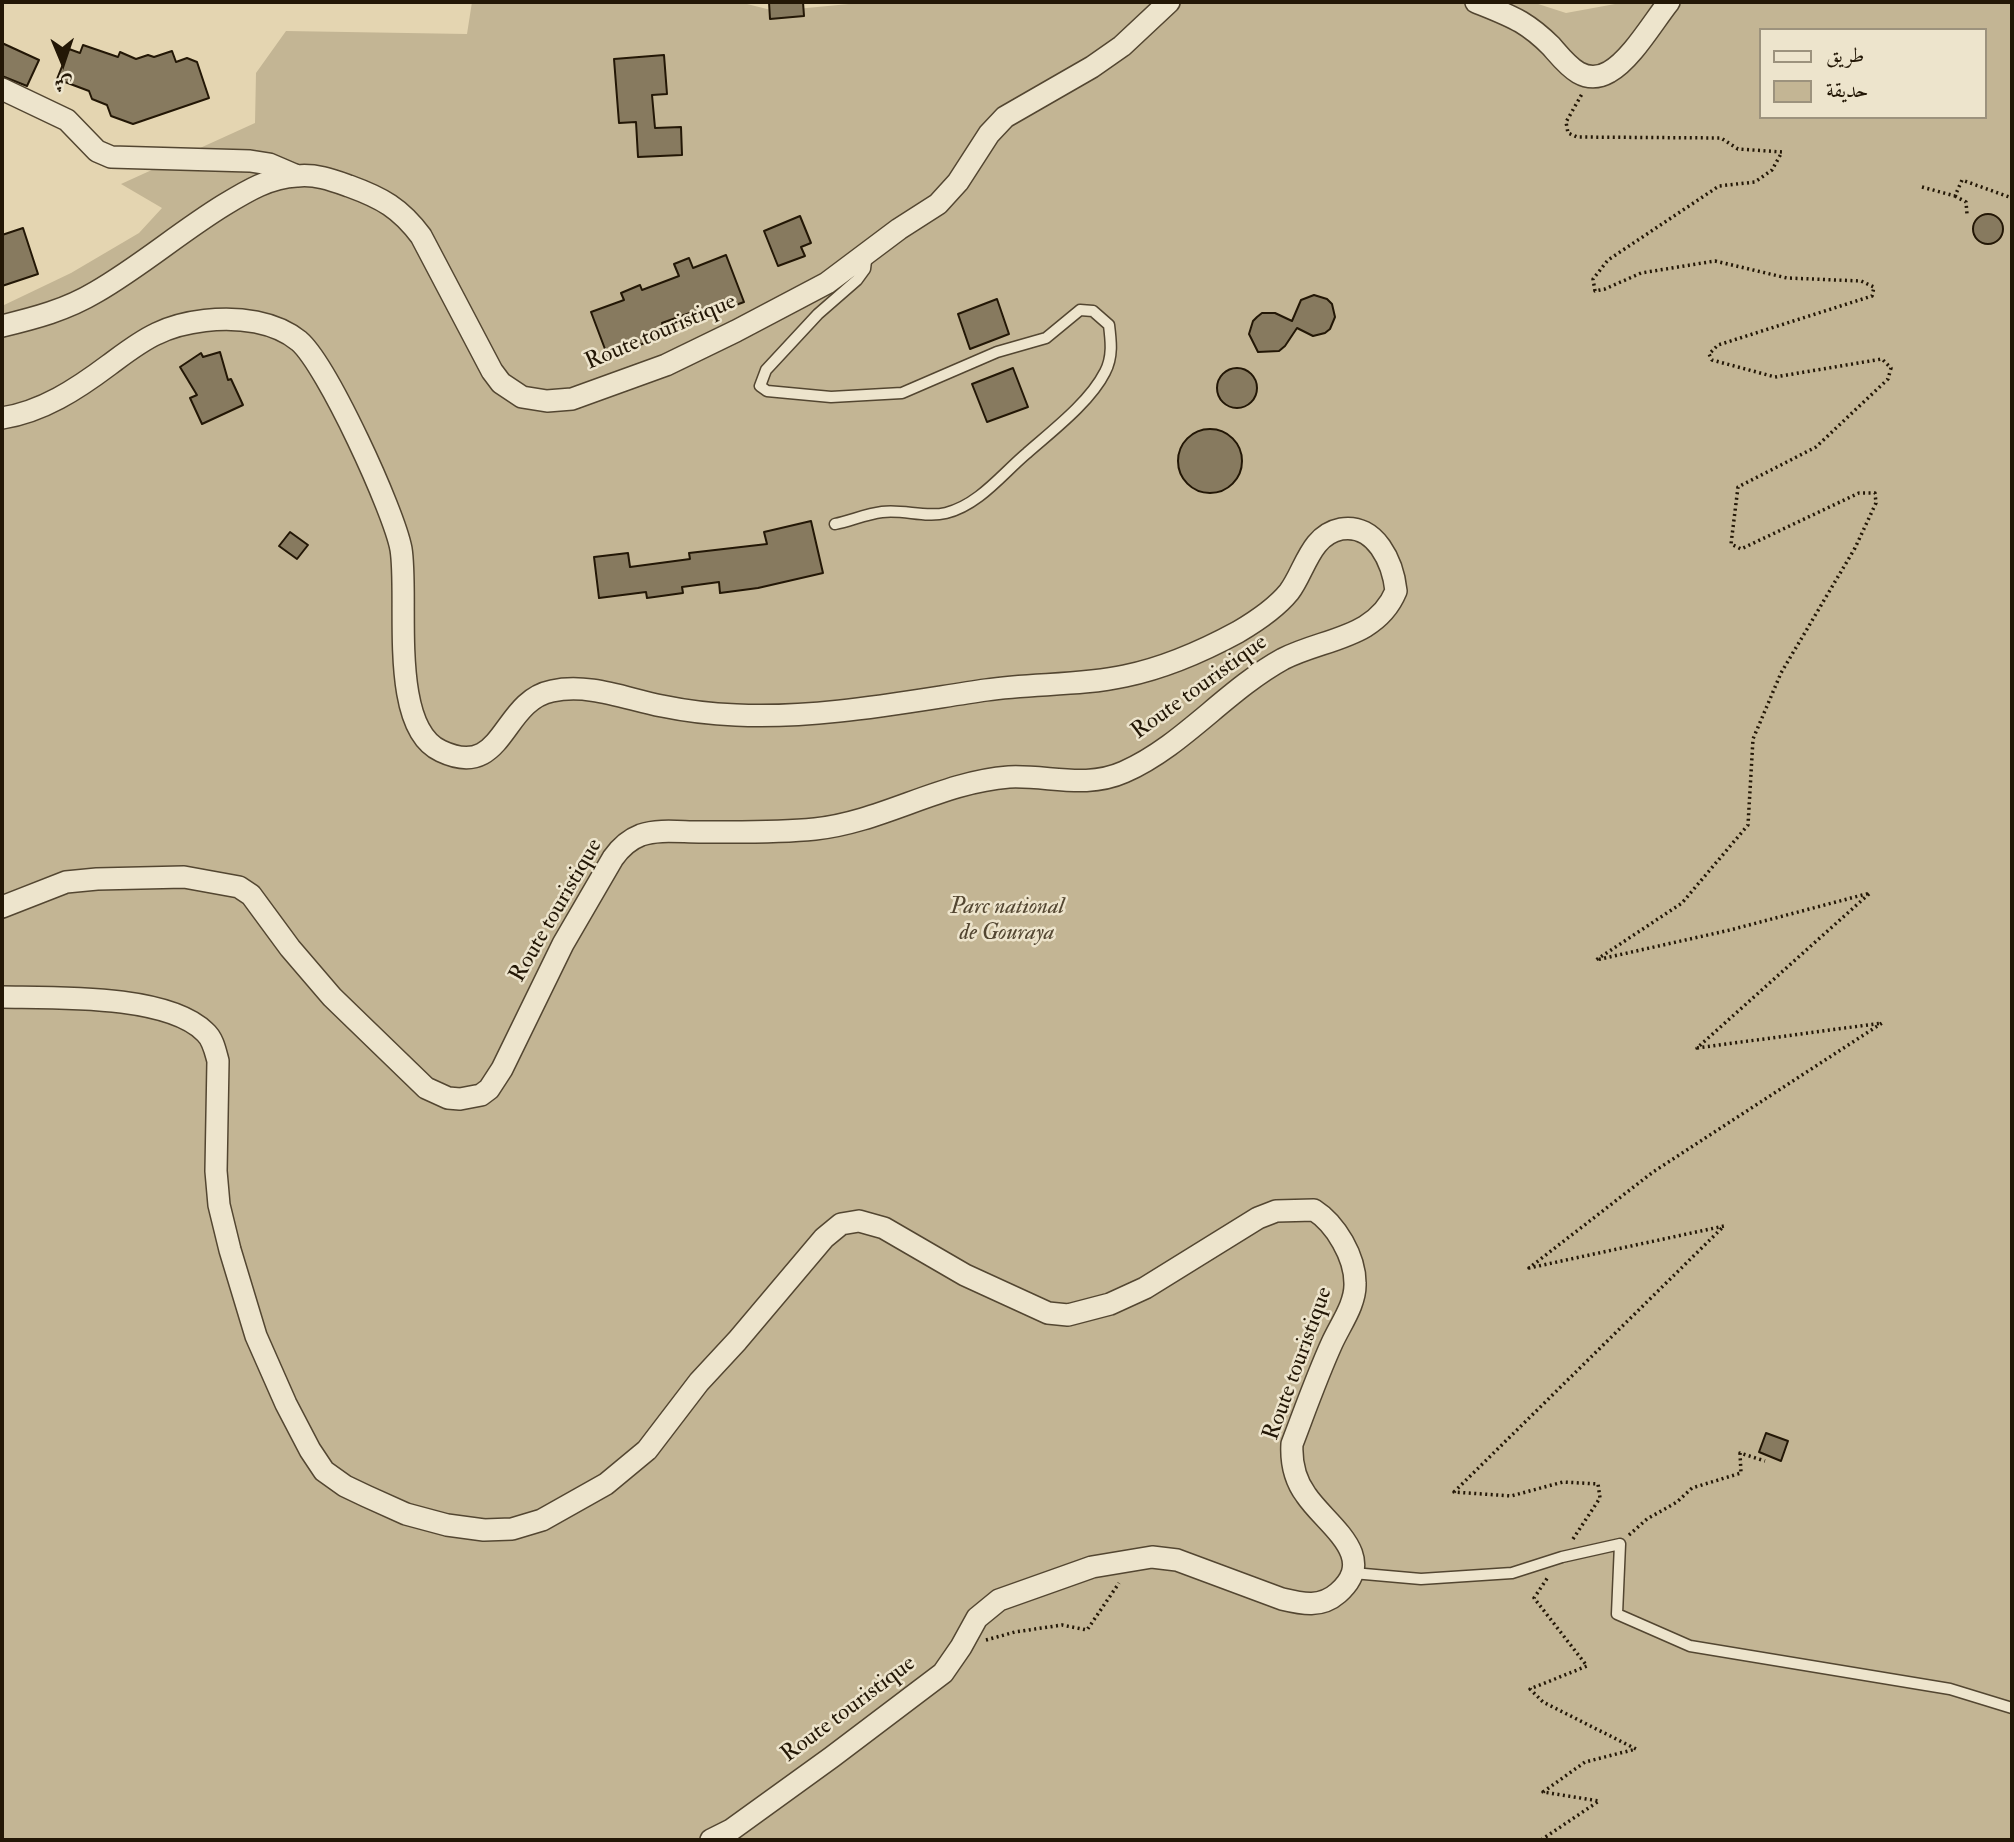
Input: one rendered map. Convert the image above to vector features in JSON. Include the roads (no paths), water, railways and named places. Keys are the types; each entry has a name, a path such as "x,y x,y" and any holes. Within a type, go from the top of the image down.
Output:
{"street":[{"name":"Route touristique","path":"2,326 65,309 97,291 188,227 252,188 297,176 322,177 372,194 398,210 421,236 492,371 501,383 522,397 547,401 572,399 666,365 827,283 938,204 958,182 989,134 1005,117 1092,67 1122,46 1169,2"},
{"path":"1476,2 1521,22 1550,45 1573,71 1593,77 1608,72 1626,57 1669,2"},
{"path":"2,89 67,120 97,151 111,157 250,161 269,164 297,176"},
{"name":"Route touristique","path":"2,418 40,408 77,388 139,343 159,332 178,327 201,322 257,322 282,331 298,341 312,355 337,400 371,470 400,543 405,582 402,609 404,664 410,707 419,727 434,748 465,759 485,754 494,746 520,709 532,699 554,690 596,691 659,706 743,716 838,710 1003,687 1125,676 1166,665 1240,631 1290,591 1307,558 1320,541 1340,529 1359,530 1374,540 1390,561 1396,591 1382,615 1372,624 1313,646 1273,665 1250,679 1153,757 1122,773 1100,780 1072,782 1012,777 987,779 827,828 765,832 663,832 632,840 620,848 613,858 563,944 502,1069 489,1089 472,1098 448,1098 426,1088 332,998 290,948 251,895 239,887 184,877 97,879 66,883 2,907"},
{"name":"Route touristique","path":"2,997 58,998 150,1006 193,1023 206,1033 214,1045 218,1060 216,1171 219,1205 256,1336 286,1404 324,1471 345,1486 406,1514 447,1525 484,1530 512,1529 542,1520 606,1484 647,1450 698,1382 737,1341 824,1238 841,1224 859,1221 884,1228 965,1275 1048,1313 1068,1315 1088,1312 1145,1288 1258,1217 1276,1211 1314,1210 1328,1221 1353,1267 1356,1285 1351,1305 1331,1344 1292,1444 1291,1456 1305,1495 1348,1543 1352,1553 1353,1573 1348,1584 1328,1601 1315,1604 1282,1599 1177,1560 1152,1557 1092,1567 999,1600 977,1618 943,1673 731,1830 711,1840"}],"lane":[{"path":"835,524 880,512 946,513 967,504 1006,475 1068,418 1106,372 1112,348 1109,325 1093,311 1080,310 1046,338 997,352 902,393 831,397 767,391 760,386 766,370 818,314 857,280 865,269 867,253"},
{"path":"1353,1573 1422,1578 1512,1573 1562,1557 1620,1544 1616,1614 1690,1646 1950,1689 2012,1708"}],"park label":[{"name":"Parc national de Gouraya","path":"1007,921"}]}
